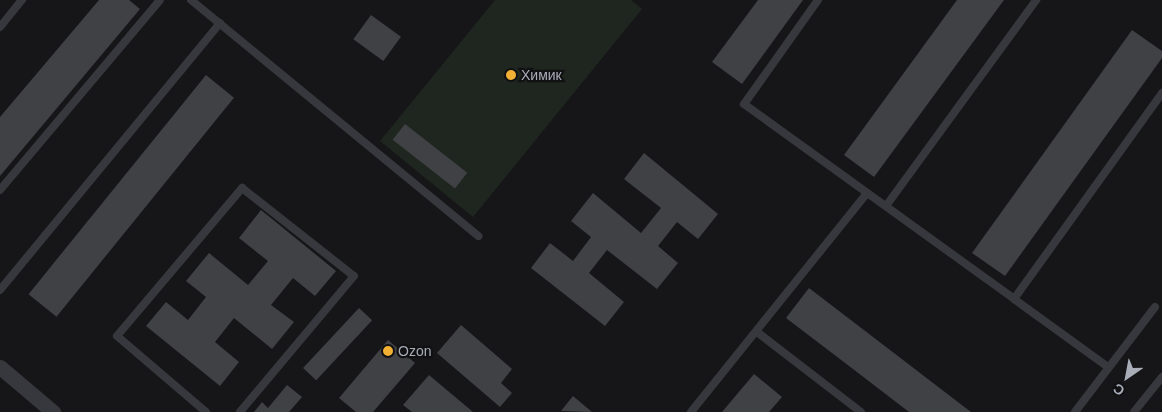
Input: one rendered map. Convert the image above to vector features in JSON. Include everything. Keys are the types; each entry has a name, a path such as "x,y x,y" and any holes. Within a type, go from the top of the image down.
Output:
{"street":[{"path":"0,367 53,412"}],"lane":[{"path":"0,27 22,0"},
{"path":"0,190 160,0"},
{"path":"192,0 478,236"},
{"path":"818,0 744,104 1108,367"},
{"path":"886,206 1036,0"},
{"path":"0,290 220,23"},
{"path":"1014,299 1162,93"},
{"path":"206,412 117,336 242,188 354,276 240,412"},
{"path":"691,412 868,193"},
{"path":"1075,412 1155,307"},
{"path":"757,332 861,412"},
{"path":"1134,412 1162,377"}],"shaded area":[{"name":"Химик","path":"495,0 631,0 642,9 473,217 380,141"}],"building":[{"path":"99,0 129,0 140,9 0,176 0,117"},
{"path":"758,0 803,0 742,84 712,62"},
{"path":"957,0 1004,0 874,177 844,155"},
{"path":"371,15 401,37 383,61 353,39"},
{"path":"1132,30 1162,51 1162,58 1005,276 972,253"},
{"path":"206,75 234,98 57,317 29,294"},
{"path":"405,124 467,173 455,188 393,140"},
{"path":"644,153 718,214 698,239 677,222 658,246 678,263 657,289 607,250 589,273 624,302 605,326 531,268 550,243 573,261 591,237 571,221 593,193 641,233 661,208 624,179"},
{"path":"261,210 336,271 315,296 293,278 271,305 294,322 272,349 234,318 215,342 239,362 220,386 146,326 166,302 188,320 206,297 186,281 209,253 248,285 268,261 239,238"},
{"path":"809,288 971,412 909,412 786,318"},
{"path":"359,308 372,320 316,380 303,368"},
{"path":"461,325 512,369 501,383 512,393 500,407 437,353"},
{"path":"388,340 415,363 373,412 356,412 339,398"},
{"path":"754,374 782,397 769,412 722,412"},
{"path":"429,375 473,412 412,412 403,405"},
{"path":"287,385 302,397 289,412 254,412 262,402 268,408"},
{"path":"573,396 592,412 561,411"}],"place":[{"name":"Химик","path":"511,75"},
{"name":"Ozon","path":"388,351"}]}
